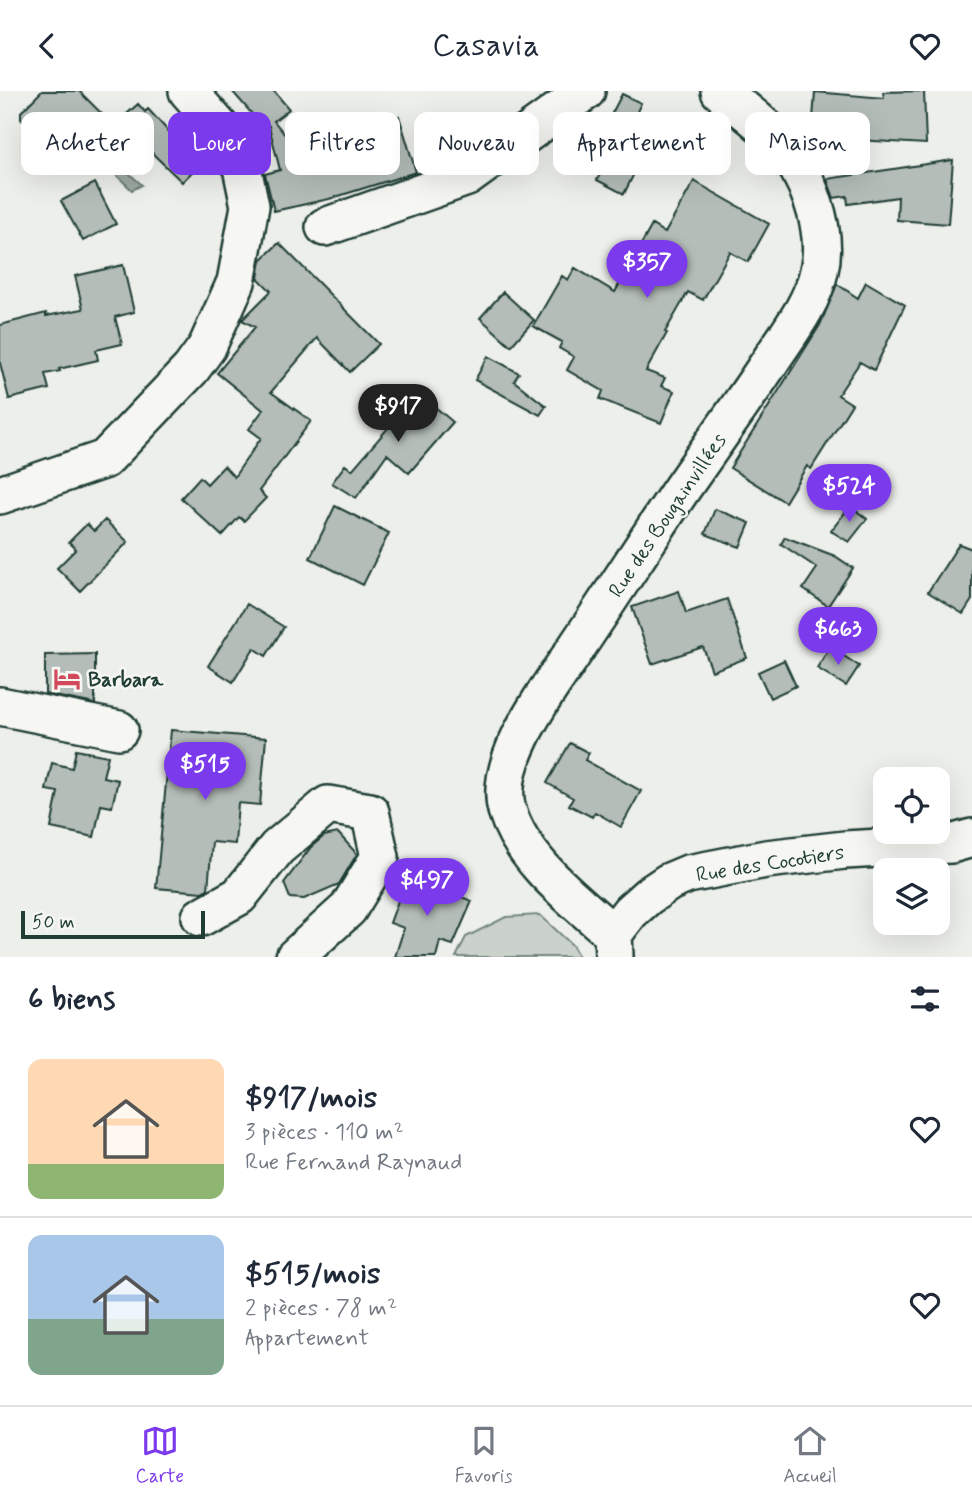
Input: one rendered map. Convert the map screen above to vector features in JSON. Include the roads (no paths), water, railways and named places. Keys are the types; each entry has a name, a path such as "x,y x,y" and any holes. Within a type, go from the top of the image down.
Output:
{"street":[{"path":"0,495 105,460 191,369 207,347 236,282 250,206 238,148 188,91"},
{"path":"325,227 467,177 586,91"},
{"name":"Rue des Bougainvillées","path":"613,945 543,870 526,846 507,810 507,779 510,765 533,712 790,331 808,300 820,270 821,247 817,212 802,176 782,144 720,91"},
{"path":"0,706 119,730"},
{"path":"201,917 239,896 277,848 328,805 370,811 380,857 348,909 295,957"},
{"name":"Rue des Cocotiers","path":"613,945 630,912 669,882 688,874 766,859 845,850 951,844 972,838"}],"place":[{"name":"Barbara","path":"67,679"}]}
